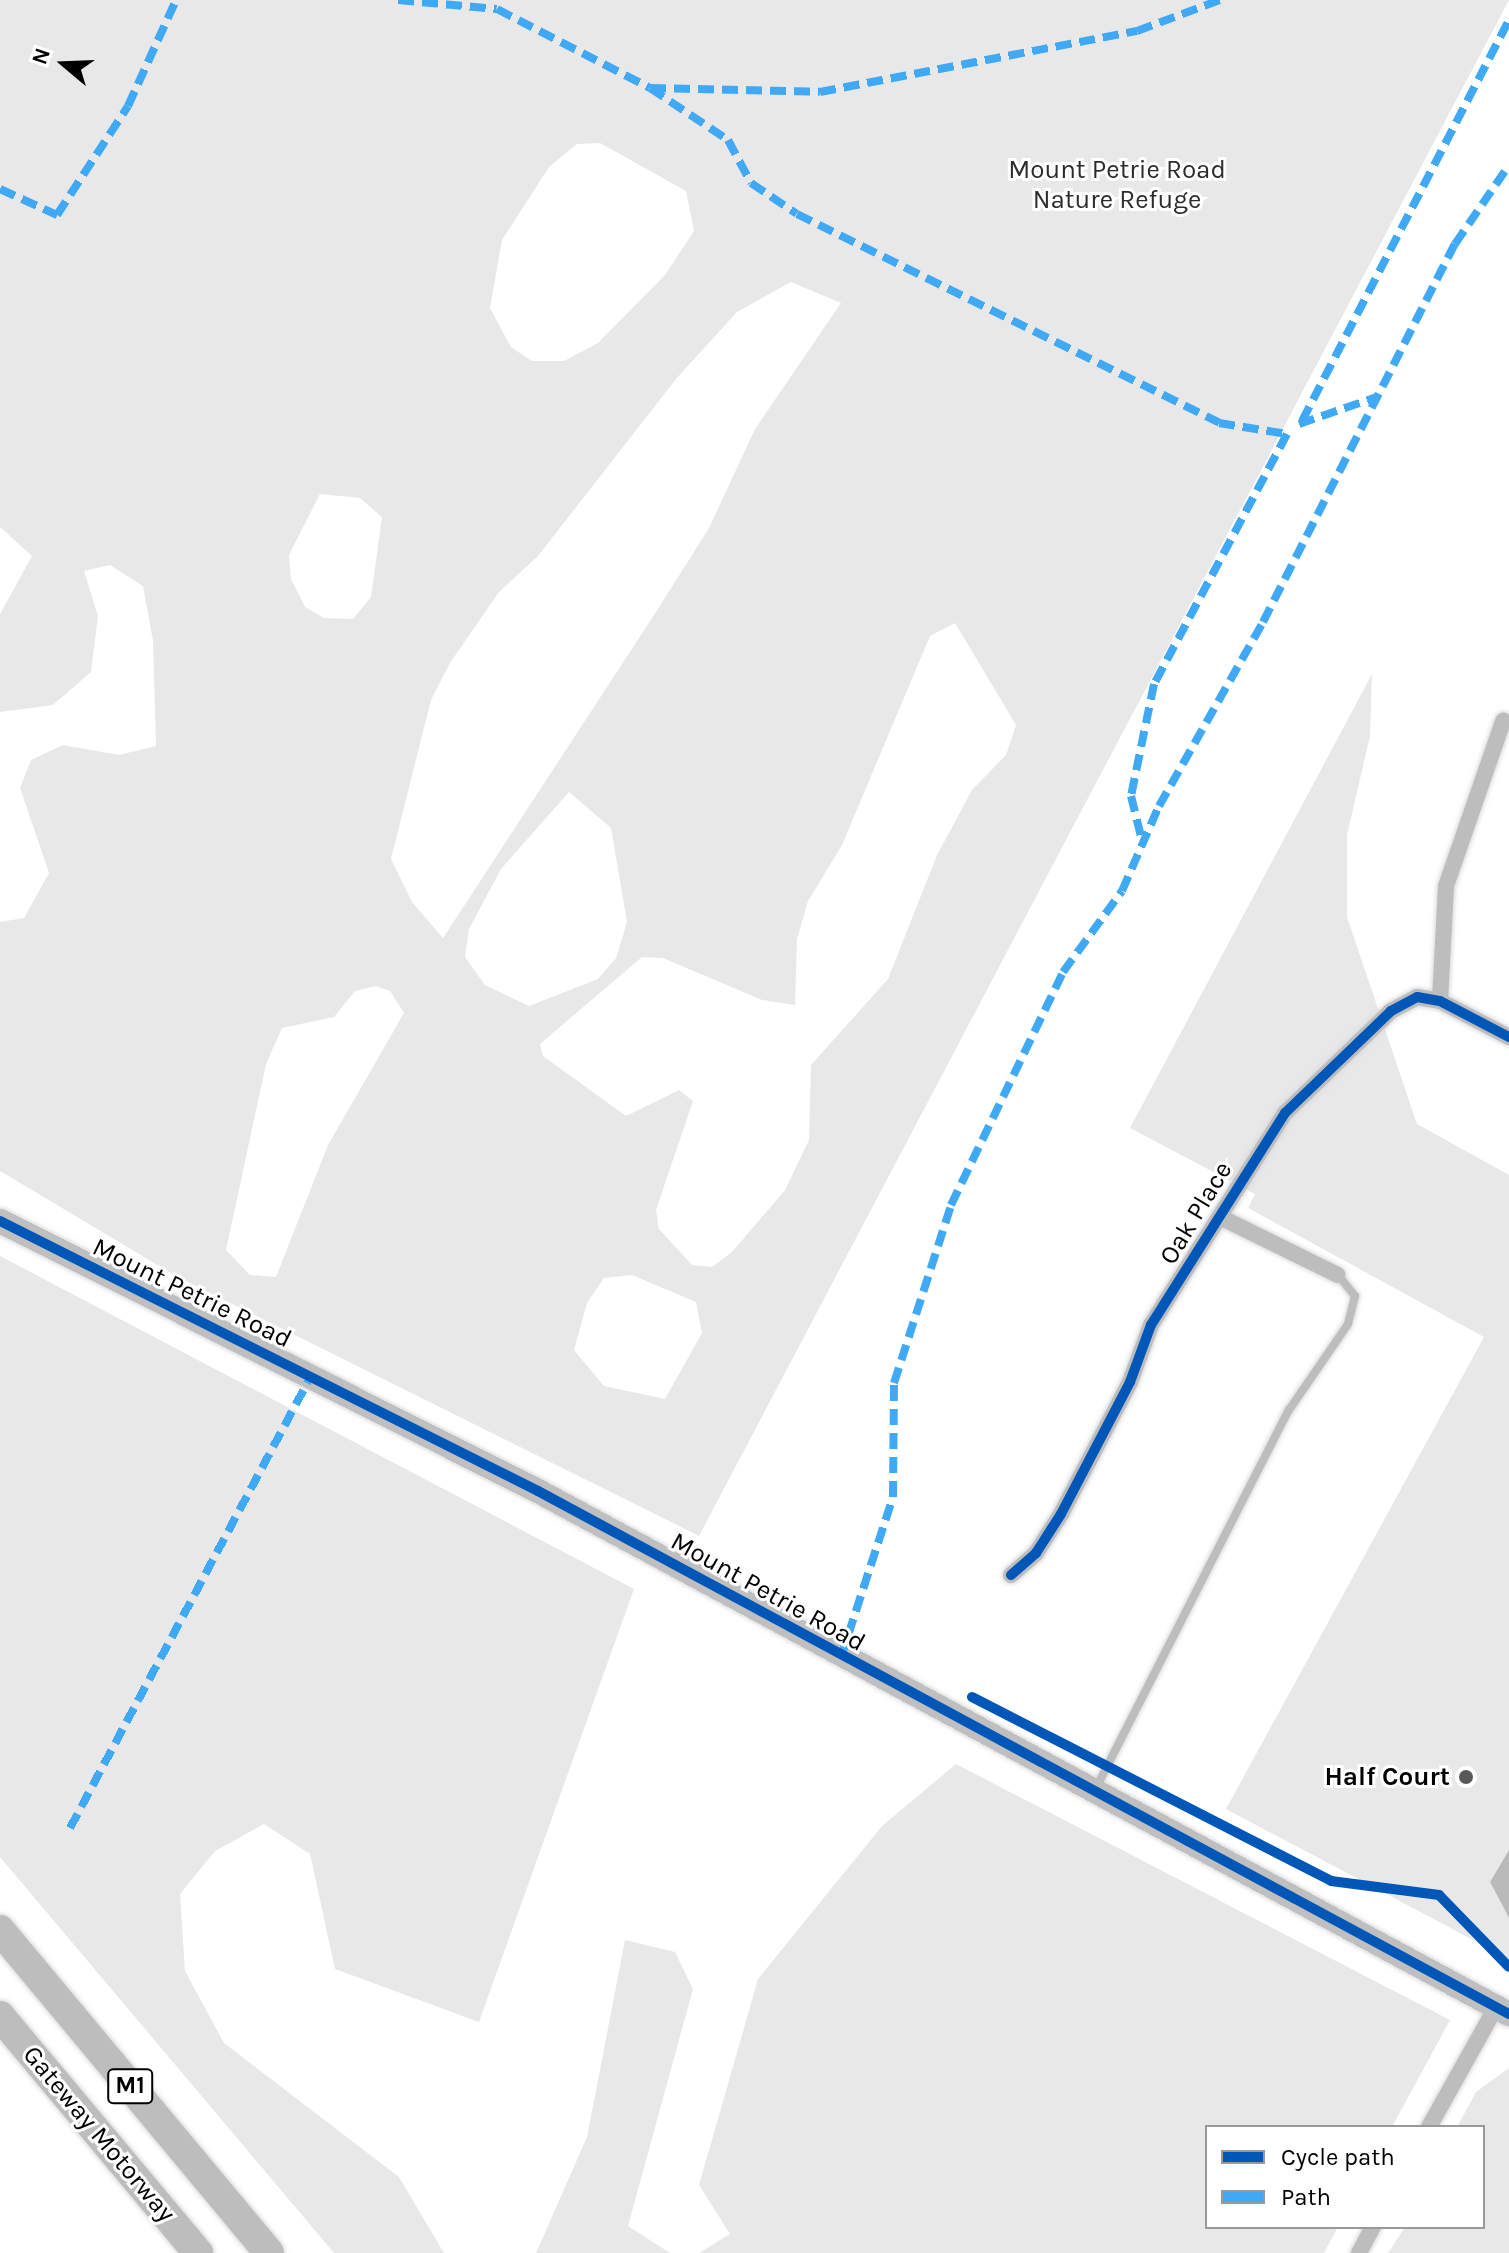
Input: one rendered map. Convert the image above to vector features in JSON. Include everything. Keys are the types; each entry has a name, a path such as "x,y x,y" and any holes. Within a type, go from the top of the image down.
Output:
{"highway":[{"name":"Gateway Motorway","path":"0,1930 269,2253"},
{"name":"Gateway Motorway","path":"0,2016 198,2253"}],"street":[{"path":"1503,721 1446,886 1440,1001 1509,1037"},
{"name":"Oak Place","path":"1011,1575 1036,1553 1061,1514 1130,1382 1151,1325 1266,1138 1326,1070 1391,1011 1417,997 1440,1001"},
{"path":"1220,1217 1338,1275"},
{"name":"Mount Petrie Road","path":"0,1221 538,1491 1502,2011"},
{"path":"1430,2125 1502,2011"},
{"path":"1359,2253 1372,2229"}],"lane":[{"path":"1094,1792 1289,1410 1348,1324 1355,1296 1338,1275"}],"green space":[{"name":"Mount Petrie Road Nature Refuge","path":"0,0 1509,0 699,1536 176,1276 0,1171 0,922 24,918 49,873 20,788 31,760 63,745 119,755 156,746 153,641 143,586 110,565 84,571 98,616 91,672 53,705 0,712 0,614 32,556 0,527","holes":["600,143 686,191 694,231 665,275 598,343 564,361 532,361 511,347 490,308 502,240 549,167 577,144","791,282 841,303 755,429 709,528 443,938 412,902 391,859 431,700 450,663 499,592 538,556 676,379 737,312","320,494 360,498 382,517 371,597 353,619 324,618 305,607 291,579 289,555","955,623 1016,725 1006,755 972,790 937,855 888,979 811,1065 809,1140 785,1190 732,1252 712,1267 692,1265 659,1229 656,1210 693,1101 679,1090 626,1116 543,1056 540,1044 642,957 663,958 762,1000 795,1005 797,939 808,901 842,845 930,636","569,792 611,828 627,922 616,958 598,979 529,1006 485,985 465,957 469,929 501,869","376,986 390,991 404,1013 328,1145 276,1277 250,1275 226,1250 266,1064 282,1028 334,1017 355,991","632,1275 696,1302 702,1333 665,1399 604,1386 574,1350 587,1303 604,1278"]},
{"path":"1372,674 1370,736 1347,835 1347,917 1417,1124 1509,1175 1509,1850 1490,1882 1509,1918 1509,1959 1226,1809 1484,1337 1248,1208 1255,1194 1130,1128"},
{"path":"0,1256 634,1589 479,2022 335,1969 310,1854 264,1824 215,1851 180,1894 185,1971 224,2043 399,2177 444,2253 334,2253 0,1857"},
{"path":"956,1764 1450,2020 1393,2125 1205,2125 1205,2229 1337,2229 1324,2253 699,2253 730,2234 699,2185 758,1979 882,1826"},
{"path":"625,1940 675,1952 693,1989 628,2226 670,2253 536,2253 587,2137"},
{"path":"1509,2068 1509,2253 1388,2253 1404,2229 1485,2229 1485,2125 1458,2125 1476,2092"}],"shaded area":[{"path":"1509,1850 1509,1918 1490,1882"}],"marked path":[{"path":"0,189 57,215 128,106 176,0"},
{"path":"398,0 497,9 650,88 728,140 751,183 797,214 1219,423 1287,434 1154,684 1131,796 1143,845"},
{"path":"650,88 820,92 1137,31 1220,0"},
{"path":"1302,421 1509,20"},
{"path":"841,1657 893,1497 894,1383 951,1205 1063,972 1122,891 1159,806 1263,622 1455,244 1509,165"},
{"path":"1299,424 1377,397"},
{"path":"70,1828 312,1374"}],"cycle path":[{"path":"1011,1575 1036,1553 1061,1514 1130,1382 1151,1325 1285,1113 1391,1011 1417,997 1440,1001 1509,1037"},
{"path":"0,1221 538,1491 1509,2014"},
{"path":"972,1697 1331,1881 1439,1895 1509,1967"}],"place":[{"name":"Half Court","path":"1466,1777"}]}
